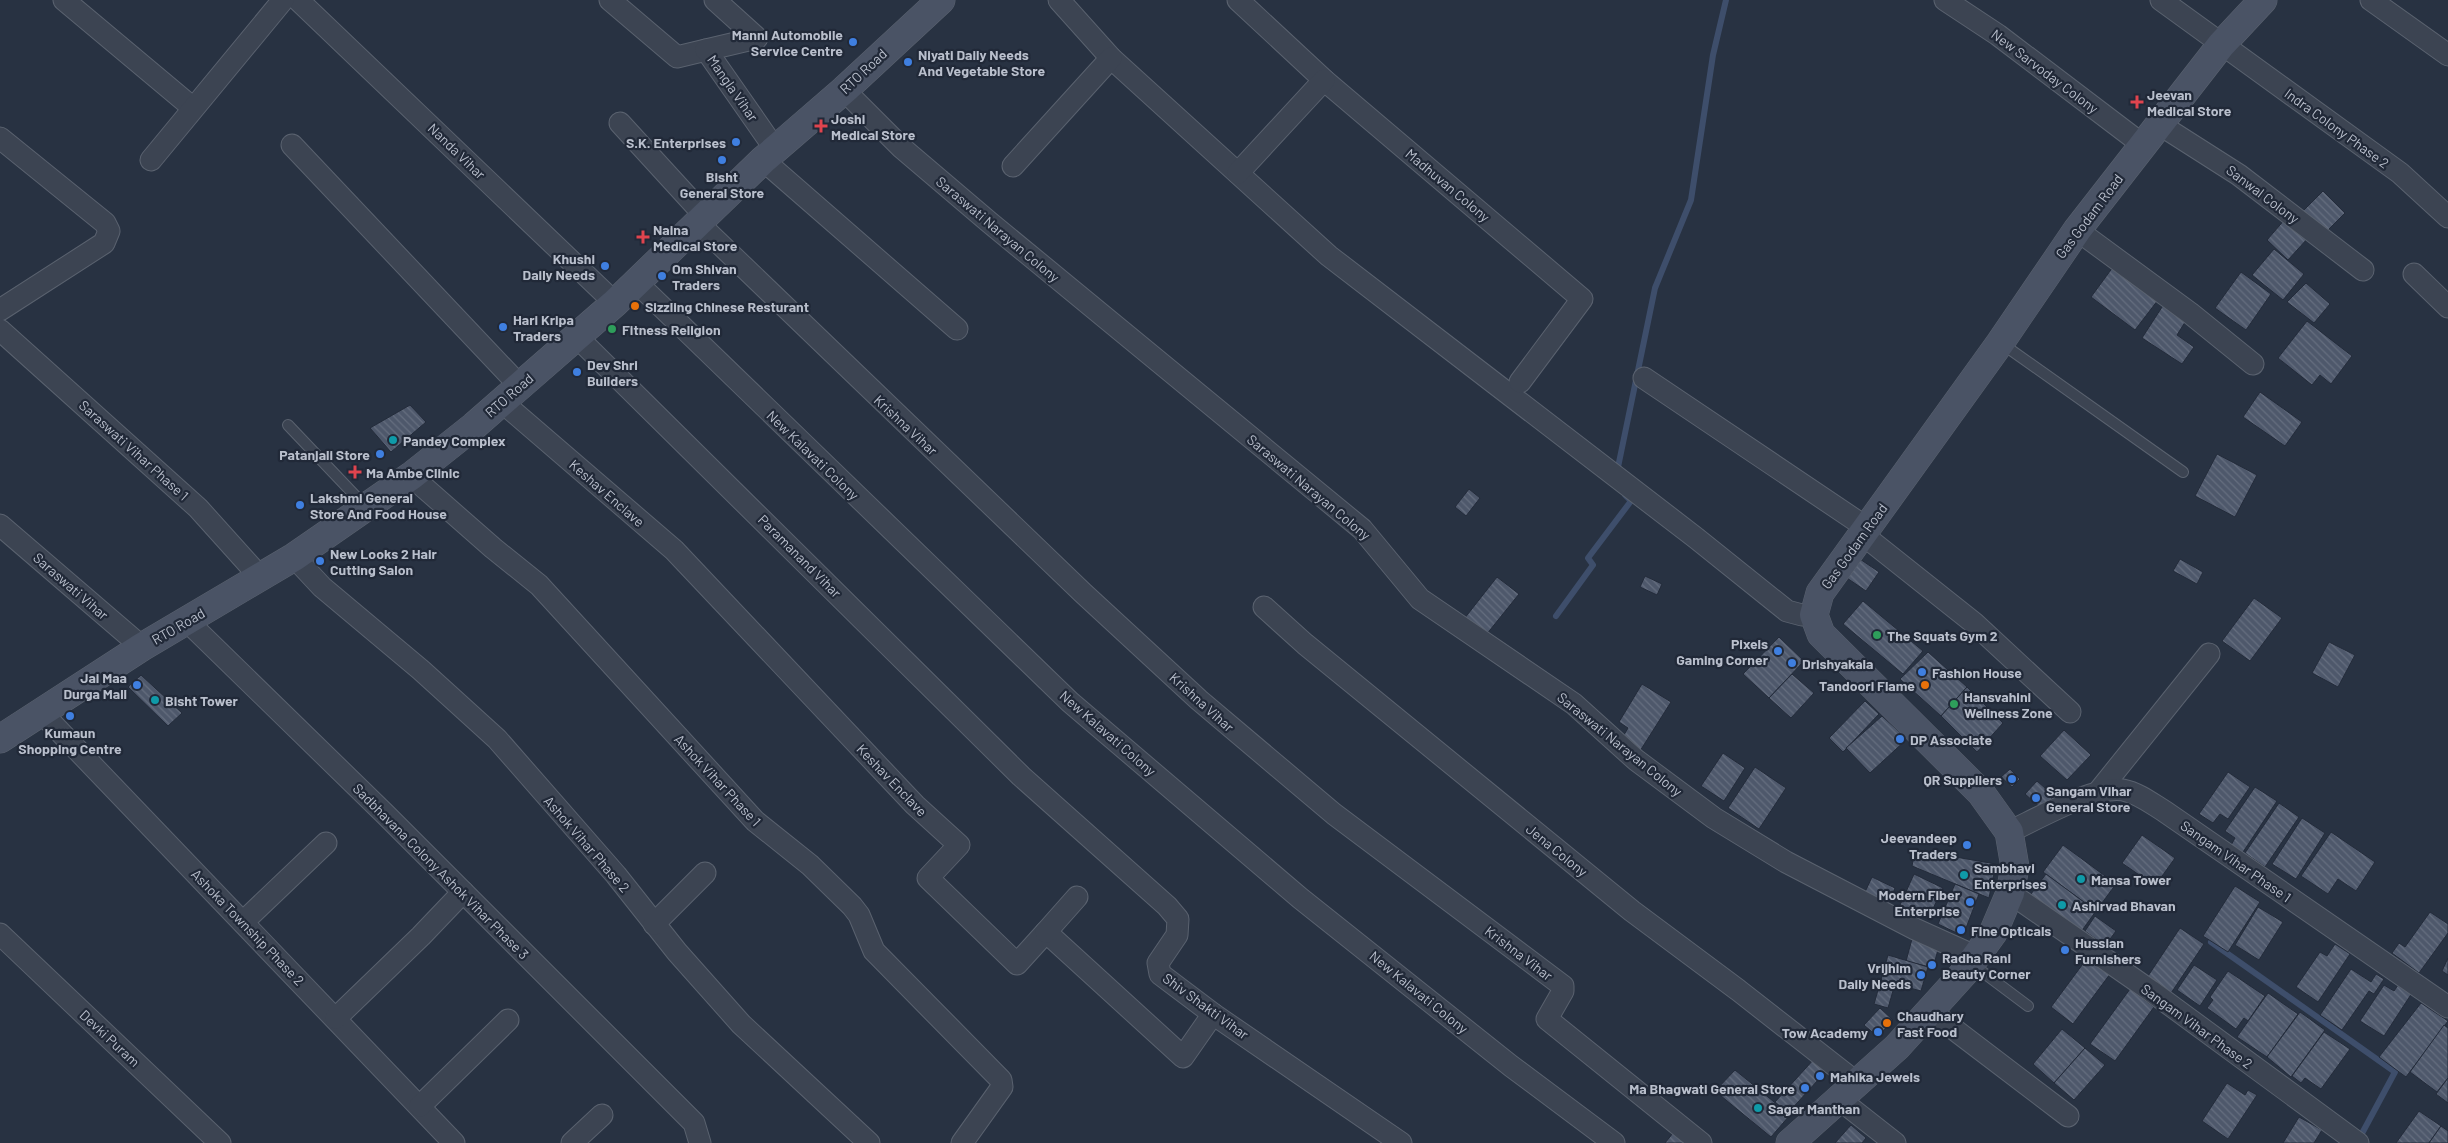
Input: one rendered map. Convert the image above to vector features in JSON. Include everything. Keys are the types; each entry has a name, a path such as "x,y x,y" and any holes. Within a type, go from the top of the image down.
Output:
{"main road":[{"name":"RTO Road","path":"0,739 142,647 294,557 411,476 511,394 615,303 769,154 844,90 941,0"},
{"name":"Gas Godam Road","path":"1814,614 1820,593 2000,343 2077,230 2221,45 2262,0"},
{"path":"1790,1143 1897,1047 1974,960 1992,932 2010,893 2015,867 2009,832 1981,793 1821,634 1814,614"}],"street":[{"path":"64,0 193,108"},
{"path":"152,160 283,0"},
{"name":"Nanda Vihar","path":"298,0 615,303"},
{"name":"Mangla Vihar","path":"610,0 677,57 706,50 769,154 957,329"},
{"path":"706,50 757,38 715,0"},
{"path":"1059,0 1112,58 1329,256 1664,514 1787,612 1802,615 1814,614"},
{"name":"Madhuvan Colony","path":"1238,0 1324,80 1582,299 1520,382"},
{"name":"New Sarvoday Colony","path":"1946,0 2151,134"},
{"name":"Indra Colony Phase 2","path":"2161,0 2400,173 2448,217"},
{"path":"2371,0 2448,55"},
{"path":"1012,166 1112,58"},
{"path":"1238,173 1324,80"},
{"name":"Saraswati Narayan Colony","path":"844,90 902,148 989,222 1362,529 1420,598 1574,704 1636,760 1714,818 1786,862 1974,960"},
{"path":"620,123 702,219"},
{"name":"Sanwal Colony","path":"2151,134 2239,175 2364,270"},
{"path":"0,138 105,223 109,230 104,243 0,310"},
{"path":"292,145 511,394"},
{"name":"Krishna Vihar","path":"702,219 1076,586 1200,700 1334,814 1563,986 1563,991 1547,1018 1701,1143"},
{"path":"2077,230 2190,313 2253,364"},
{"path":"2414,274 2448,307"},
{"name":"New Kalavati Colony","path":"636,282 1070,702 1300,898 1511,1066 1614,1143"},
{"name":"Saraswati Vihar Phase 1","path":"0,330 198,508 261,578"},
{"name":"Paramanand Vihar","path":"577,336 1021,776"},
{"path":"1644,378 1864,531 1974,623 2070,712"},
{"name":"Keshav Enclave","path":"511,394 674,550 915,805 959,846 928,878 1017,964 1046,932"},
{"name":"Ashok Vihar Phase 1","path":"411,476 539,585 755,821 810,865 852,906 859,915 874,951 1001,1080 1002,1087 962,1143"},
{"name":"Saraswati Vihar","path":"0,525 142,647"},
{"name":"Ashok Vihar Phase 2","path":"294,557 322,587 421,670 497,739 616,875 654,924 741,1024 869,1143"},
{"name":"Jena Colony","path":"1264,608 1305,644 1632,911 1848,1091 1895,1143"},
{"name":"Sadbhavana Colony Ashok Vihar Phase 3","path":"187,621 463,892 697,1133"},
{"path":"2100,791 2209,654"},
{"name":"Ashoka Township Phase 2","path":"41,712 454,1143"},
{"name":"Shiv Shakti Vihar","path":"1021,776 1167,906 1178,920 1177,935 1158,963 1160,974 1213,1014 1401,1143"},
{"name":"Sangam Vihar Phase 1","path":"2009,832 2100,791 2122,790 2137,795 2164,811 2448,1008"},
{"path":"244,922 326,843"},
{"path":"654,924 705,873"},
{"path":"336,1018 421,936 463,892"},
{"name":"Sangam Vihar Phase 2","path":"2010,893 2150,991 2358,1143"},
{"path":"1076,896 1046,932 1180,1055 1185,1055 1213,1014"},
{"name":"Devki Puram","path":"0,934 220,1143"},
{"path":"1930,1011 2068,1116"},
{"path":"420,1106 508,1020"},
{"path":"572,1143 602,1115"}],"lane":[{"path":"2000,343 2183,472"},
{"path":"288,425 366,507"},
{"path":"1974,960 2028,1006"}],"building":[{"path":"2323,191 2345,213 2322,236 2300,214"},
{"path":"2286,218 2308,238 2288,260 2267,240"},
{"path":"2274,249 2304,274 2283,300 2252,275"},
{"path":"2113,267 2158,300 2135,330 2091,297"},
{"path":"2241,272 2271,294 2246,330 2215,308"},
{"path":"2306,283 2330,304 2314,323 2287,302"},
{"path":"2164,304 2187,319 2177,335 2194,347 2182,364 2142,338"},
{"path":"2307,321 2352,356 2331,384 2320,375 2312,385 2278,358"},
{"path":"2260,392 2302,422 2285,446 2243,417"},
{"name":"Pandey Complex","path":"410,405 426,422 391,452 370,428"},
{"path":"2217,454 2257,475 2235,517 2195,496"},
{"path":"1469,489 1480,498 1466,516 1455,507"},
{"path":"1857,557 1879,572 1866,591 1844,576"},
{"path":"2180,559 2203,572 2197,584 2173,571"},
{"path":"1645,576 1662,584 1657,595 1640,587"},
{"path":"1497,577 1519,594 1486,635 1464,619"},
{"path":"2254,598 2282,618 2250,661 2222,641"},
{"path":"1863,601 1923,651 1903,674 1843,624"},
{"path":"1779,637 1804,661 1769,698 1743,674"},
{"path":"2329,642 2355,655 2338,687 2312,673"},
{"path":"1928,652 1967,687 1941,716 1900,679"},
{"path":"1792,674 1814,693 1791,718 1769,698"},
{"name":"Bisht Tower","path":"141,675 182,713 168,726 128,687"},
{"path":"1642,684 1671,702 1640,751 1621,740 1628,728 1619,722"},
{"path":"1967,687 2003,723 1977,752 1941,716"},
{"path":"1865,701 1879,714 1843,752 1829,738"},
{"path":"1882,716 1907,739 1870,773 1846,748"},
{"path":"2064,730 2091,755 2067,780 2040,756"},
{"path":"1723,753 1745,768 1724,801 1701,786"},
{"path":"1755,767 1786,788 1759,829 1728,808"},
{"path":"2010,769 2020,779 2012,787 2001,777"},
{"path":"2228,772 2250,787 2228,819 2220,814 2213,823 2199,814"},
{"path":"2037,781 2054,796 2042,809 2025,794"},
{"path":"2255,787 2277,801 2241,855 2230,847 2235,838 2225,831"},
{"path":"2279,803 2299,817 2265,867 2245,853"},
{"path":"2302,818 2325,833 2296,879 2272,864"},
{"path":"2331,832 2375,862 2356,891 2338,879 2328,894 2301,876"},
{"path":"2142,835 2175,858 2155,886 2122,863"},
{"name":"Mansa Tower","path":"2063,845 2116,884 2096,911 2043,872"},
{"name":"Sambhavi Enterprises","path":"1915,850 1996,864 1989,898 1912,866"},
{"path":"1914,874 1943,888 1928,919 1900,905"},
{"name":"Ashirvad Bhavan","path":"2046,874 2096,911 2078,936 2028,898"},
{"path":"1872,877 1895,888 1889,903 1865,892"},
{"path":"1955,884 1979,894 1963,936 1938,924"},
{"path":"2235,886 2260,902 2228,952 2203,936"},
{"path":"2258,907 2283,922 2259,960 2235,945"},
{"path":"2430,912 2448,924 2448,933 2419,973 2392,953 2399,943 2405,947"},
{"path":"2095,916 2116,931 2105,946 2085,931"},
{"path":"2180,928 2204,944 2167,999 2152,989 2156,982 2148,976"},
{"path":"1912,939 1939,946 1933,968 1906,961"},
{"path":"2335,944 2350,954 2318,1002 2296,987 2320,952 2327,956"},
{"path":"1888,955 1928,967 1921,991 1895,984 1888,1008 1874,1004"},
{"path":"2088,957 2110,974 2073,1024 2051,1007"},
{"path":"2448,958 2448,975 2442,971"},
{"path":"2194,965 2217,980 2200,1006 2177,990"},
{"path":"2351,969 2371,982 2376,974 2384,979 2374,994 2369,991 2342,1030 2320,1015"},
{"path":"2228,971 2265,996 2248,1021 2244,1018 2236,1029 2207,1008 2213,1000 2210,997"},
{"path":"2384,985 2394,991 2398,985 2412,993 2384,1036 2360,1021"},
{"path":"2130,989 2154,1007 2115,1061 2090,1044"},
{"path":"2268,993 2298,1014 2267,1057 2237,1037"},
{"path":"2421,1003 2448,1021 2406,1077 2379,1057"},
{"path":"1880,1008 1893,1020 1878,1037 1864,1025"},
{"path":"2300,1012 2325,1030 2291,1077 2267,1057"},
{"path":"2444,1025 2448,1028 2448,1078 2437,1092 2410,1072"},
{"path":"2062,1029 2085,1048 2054,1083 2033,1064"},
{"path":"2324,1032 2350,1049 2321,1089 2305,1078 2301,1083 2292,1076"},
{"path":"2085,1048 2105,1065 2074,1100 2054,1083"},
{"path":"1815,1058 1828,1069 1788,1113 1775,1102"},
{"name":"Sagar Manthan","path":"1735,1070 1790,1115 1771,1137 1715,1091"},
{"path":"2448,1078 2448,1103 2436,1094"},
{"path":"2227,1083 2245,1095 2248,1090 2257,1095 2228,1139 2202,1121"},
{"path":"2419,1111 2441,1126 2429,1143 2396,1143"},
{"path":"2299,1117 2322,1130 2314,1143 2283,1143"},
{"path":"1851,1125 1866,1138 1862,1143 1835,1143"},
{"path":"2441,1126 2448,1131 2448,1143 2429,1143"},
{"path":"1677,1128 1695,1143 1665,1143"}],"waterway":[{"path":"1617,472 1655,288 1691,200 1713,55 1726,0"},
{"path":"1556,616 1593,565 1588,558 1631,501 1625,495"},
{"path":"2211,942 2395,1072 2359,1139"}],"place":[{"name":"Manni Automobile Service Centre","path":"853,42"},
{"name":"Niyati Daily Needs And Vegetable Store","path":"908,62"},
{"name":"Jeevan Medical Store","path":"2137,102"},
{"name":"Joshi Medical Store","path":"821,126"},
{"name":"S.K. Enterprises","path":"736,142"},
{"name":"Bisht General Store","path":"722,160"},
{"name":"Naina Medical Store","path":"643,237"},
{"name":"Khushi Daily Needs","path":"605,266"},
{"name":"Om Shivan Traders","path":"662,276"},
{"name":"Sizzling Chinese Resturant","path":"635,306"},
{"name":"Hari Kripa Traders","path":"503,327"},
{"name":"Fitness Religion","path":"612,329"},
{"name":"Dev Shri Builders","path":"577,372"},
{"name":"Pandey Complex","path":"393,440"},
{"name":"Patanjali Store","path":"380,454"},
{"name":"Ma Ambe Clinic","path":"355,472"},
{"name":"Lakshmi General Store And Food House","path":"300,505"},
{"name":"New Looks 2 Hair Cutting Salon","path":"320,561"},
{"name":"The Squats Gym 2","path":"1877,635"},
{"name":"Pixels Gaming Corner","path":"1778,651"},
{"name":"Drishyakala","path":"1792,663"},
{"name":"Fashion House","path":"1922,672"},
{"name":"Jai Maa Durga Mall","path":"137,685"},
{"name":"Tandoori Flame","path":"1925,685"},
{"name":"Bisht Tower","path":"155,700"},
{"name":"Hansvahini Wellness Zone","path":"1954,704"},
{"name":"Kumaun Shopping Centre","path":"70,716"},
{"name":"DP Associate","path":"1900,739"},
{"name":"QR Suppliers","path":"2012,779"},
{"name":"Sangam Vihar General Store","path":"2036,798"},
{"name":"Jeevandeep Traders","path":"1967,845"},
{"name":"Sambhavi Enterprises","path":"1964,875"},
{"name":"Mansa Tower","path":"2081,879"},
{"name":"Modern Fiber Enterprise","path":"1970,902"},
{"name":"Ashirvad Bhavan","path":"2062,905"},
{"name":"Fine Opticals","path":"1961,930"},
{"name":"Hussian Furnishers","path":"2065,950"},
{"name":"Radha Rani Beauty Corner","path":"1932,965"},
{"name":"Vrijhim Daily Needs","path":"1921,975"},
{"name":"Chaudhary Fast Food","path":"1887,1023"},
{"name":"Tow Academy","path":"1878,1032"},
{"name":"Mahika Jewels","path":"1820,1076"},
{"name":"Ma Bhagwati General Store","path":"1805,1088"},
{"name":"Sagar Manthan","path":"1758,1108"}]}
